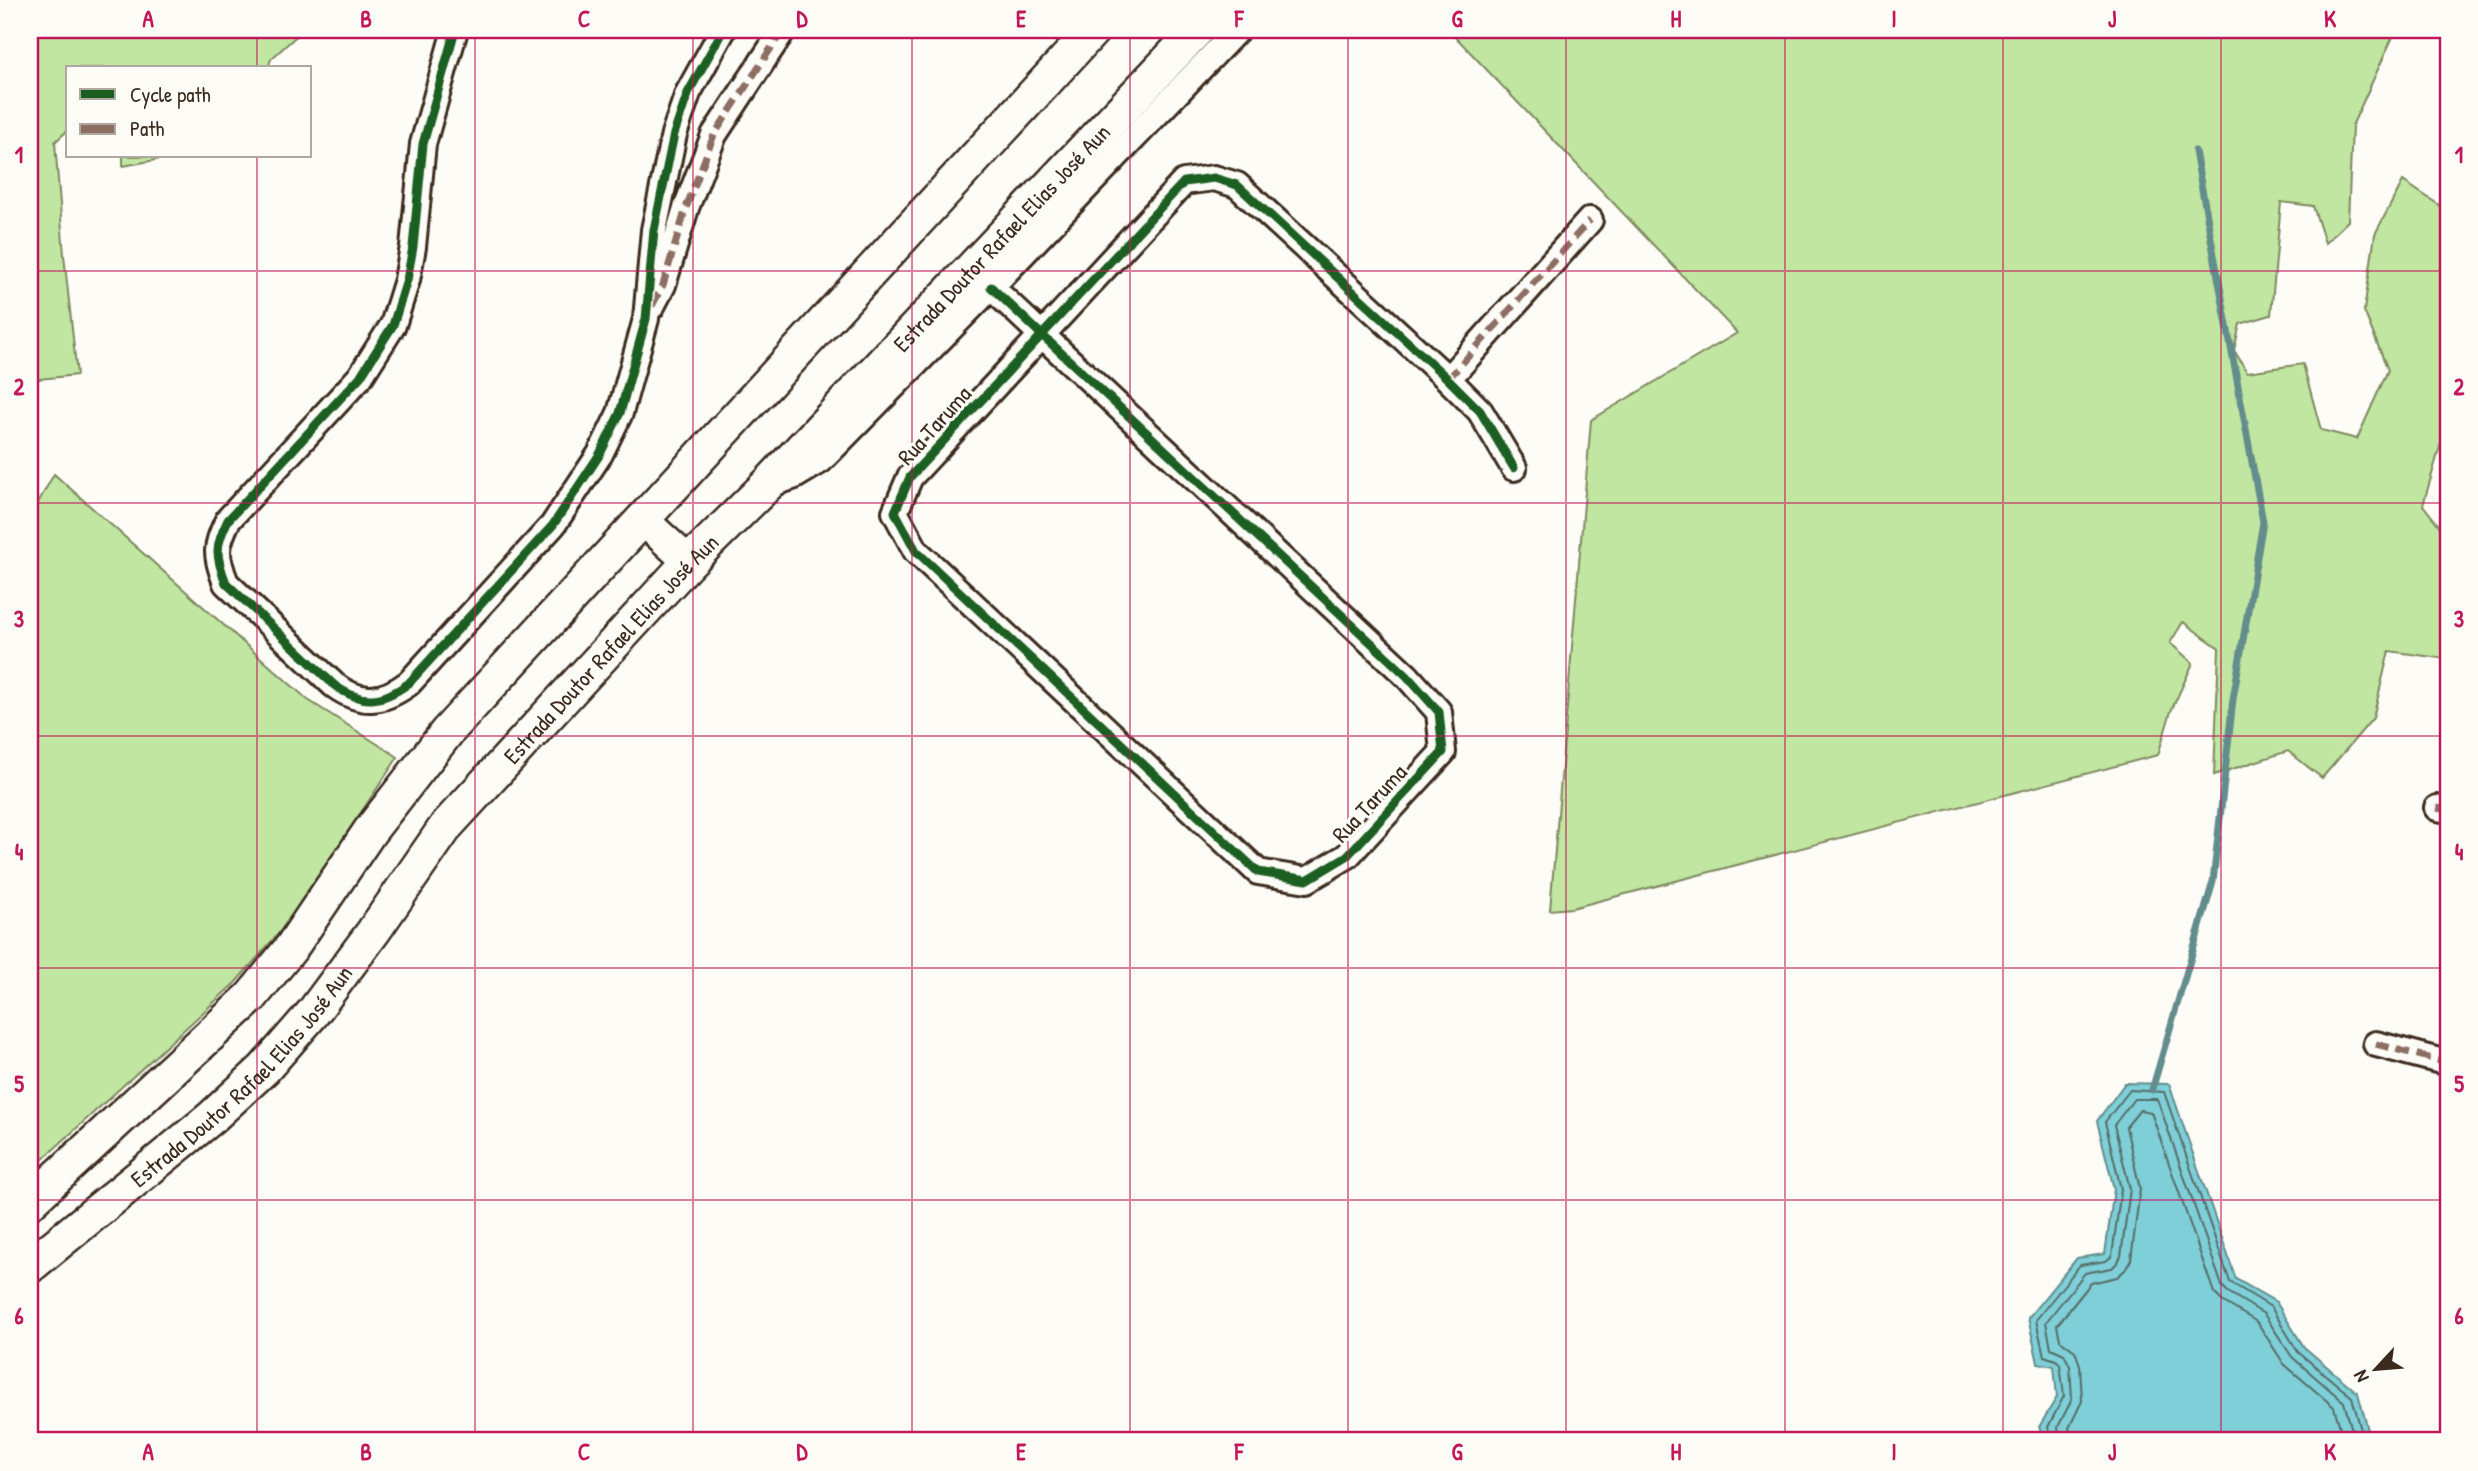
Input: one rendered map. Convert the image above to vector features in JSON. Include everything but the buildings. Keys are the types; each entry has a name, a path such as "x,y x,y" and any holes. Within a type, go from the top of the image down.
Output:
{"main road":[{"name":"Estrada Doutor Rafael Elias José Aun","path":"30,1202 251,997 291,948 370,831 447,732 1093,30"},
{"name":"Estrada Doutor Rafael Elias José Aun","path":"30,1266 211,1118 264,1069 312,1014 358,953 447,825 689,562 767,485 1197,30"}],"street":[{"path":"455,30 423,144 413,247 407,280 393,325 360,377 228,520 217,541 217,562 226,583 334,685 351,697 378,699 393,695 409,683 552,525 600,454 620,413 646,319 654,230 674,134 688,93 723,30"},
{"path":"646,319 663,285 686,208 714,135 783,30"},
{"path":"767,485 795,476 820,461 1237,30"},
{"name":"Rua Taruma","path":"1043,336 1407,676 1439,712 1443,752 1347,856 1307,880 1258,872 916,551 895,512 910,477 1184,182 1214,178 1237,185 1448,379 1480,411 1514,468"},
{"path":"1448,379 1591,220"},
{"path":"991,287 1043,336"},
{"path":"642,519 689,562"},
{"path":"2376,1044 2448,1063"}],"green space":[{"path":"30,30 303,30 271,59 269,66 66,66 66,132 55,142 77,375 30,380"},
{"path":"1449,30 2396,30 2352,126 2348,221 2325,243 2313,206 2281,202 2271,315 2240,324 2234,350 2247,372 2303,364 2321,430 2357,439 2388,370 2364,311 2375,234 2403,181 2448,211 2448,419 2423,505 2448,537 2448,659 2389,651 2373,718 2322,778 2288,751 2214,775 2219,648 2183,622 2170,643 2193,663 2171,711 2158,755 1572,908 1550,910 1591,420 1737,333"},
{"path":"123,158 166,158 123,166"},
{"path":"54,474 308,700 398,757 285,926 235,983 30,1171 30,517"}],"water":[{"path":"2125,1083 2169,1084 2236,1279 2276,1302 2304,1347 2358,1393 2371,1441 2046,1441 2039,1427 2057,1397 2054,1366 2038,1363 2028,1318 2077,1258 2105,1254 2114,1189 2097,1121"}],"waterway":[{"path":"2152,1090 2213,882 2233,699 2263,522 2195,151"}],"marked path":[{"path":"652,306 663,285 686,208 714,135 783,30"},
{"path":"1448,379 1590,220"},
{"path":"2437,808 2448,810"},
{"path":"2376,1044 2448,1063"}],"cycle path":[{"path":"455,30 423,144 413,247 407,280 393,325 360,377 228,520 218,551 226,583 334,685 362,698 381,698 409,683 553,525 600,454 620,413 646,319 654,230 674,134 688,93 723,30"},
{"path":"991,287 1043,336 1407,676 1439,712 1443,752 1347,856 1307,880 1258,872 916,551 895,512 910,477 1184,182 1214,178 1237,185 1448,379 1480,411 1514,468"}]}
